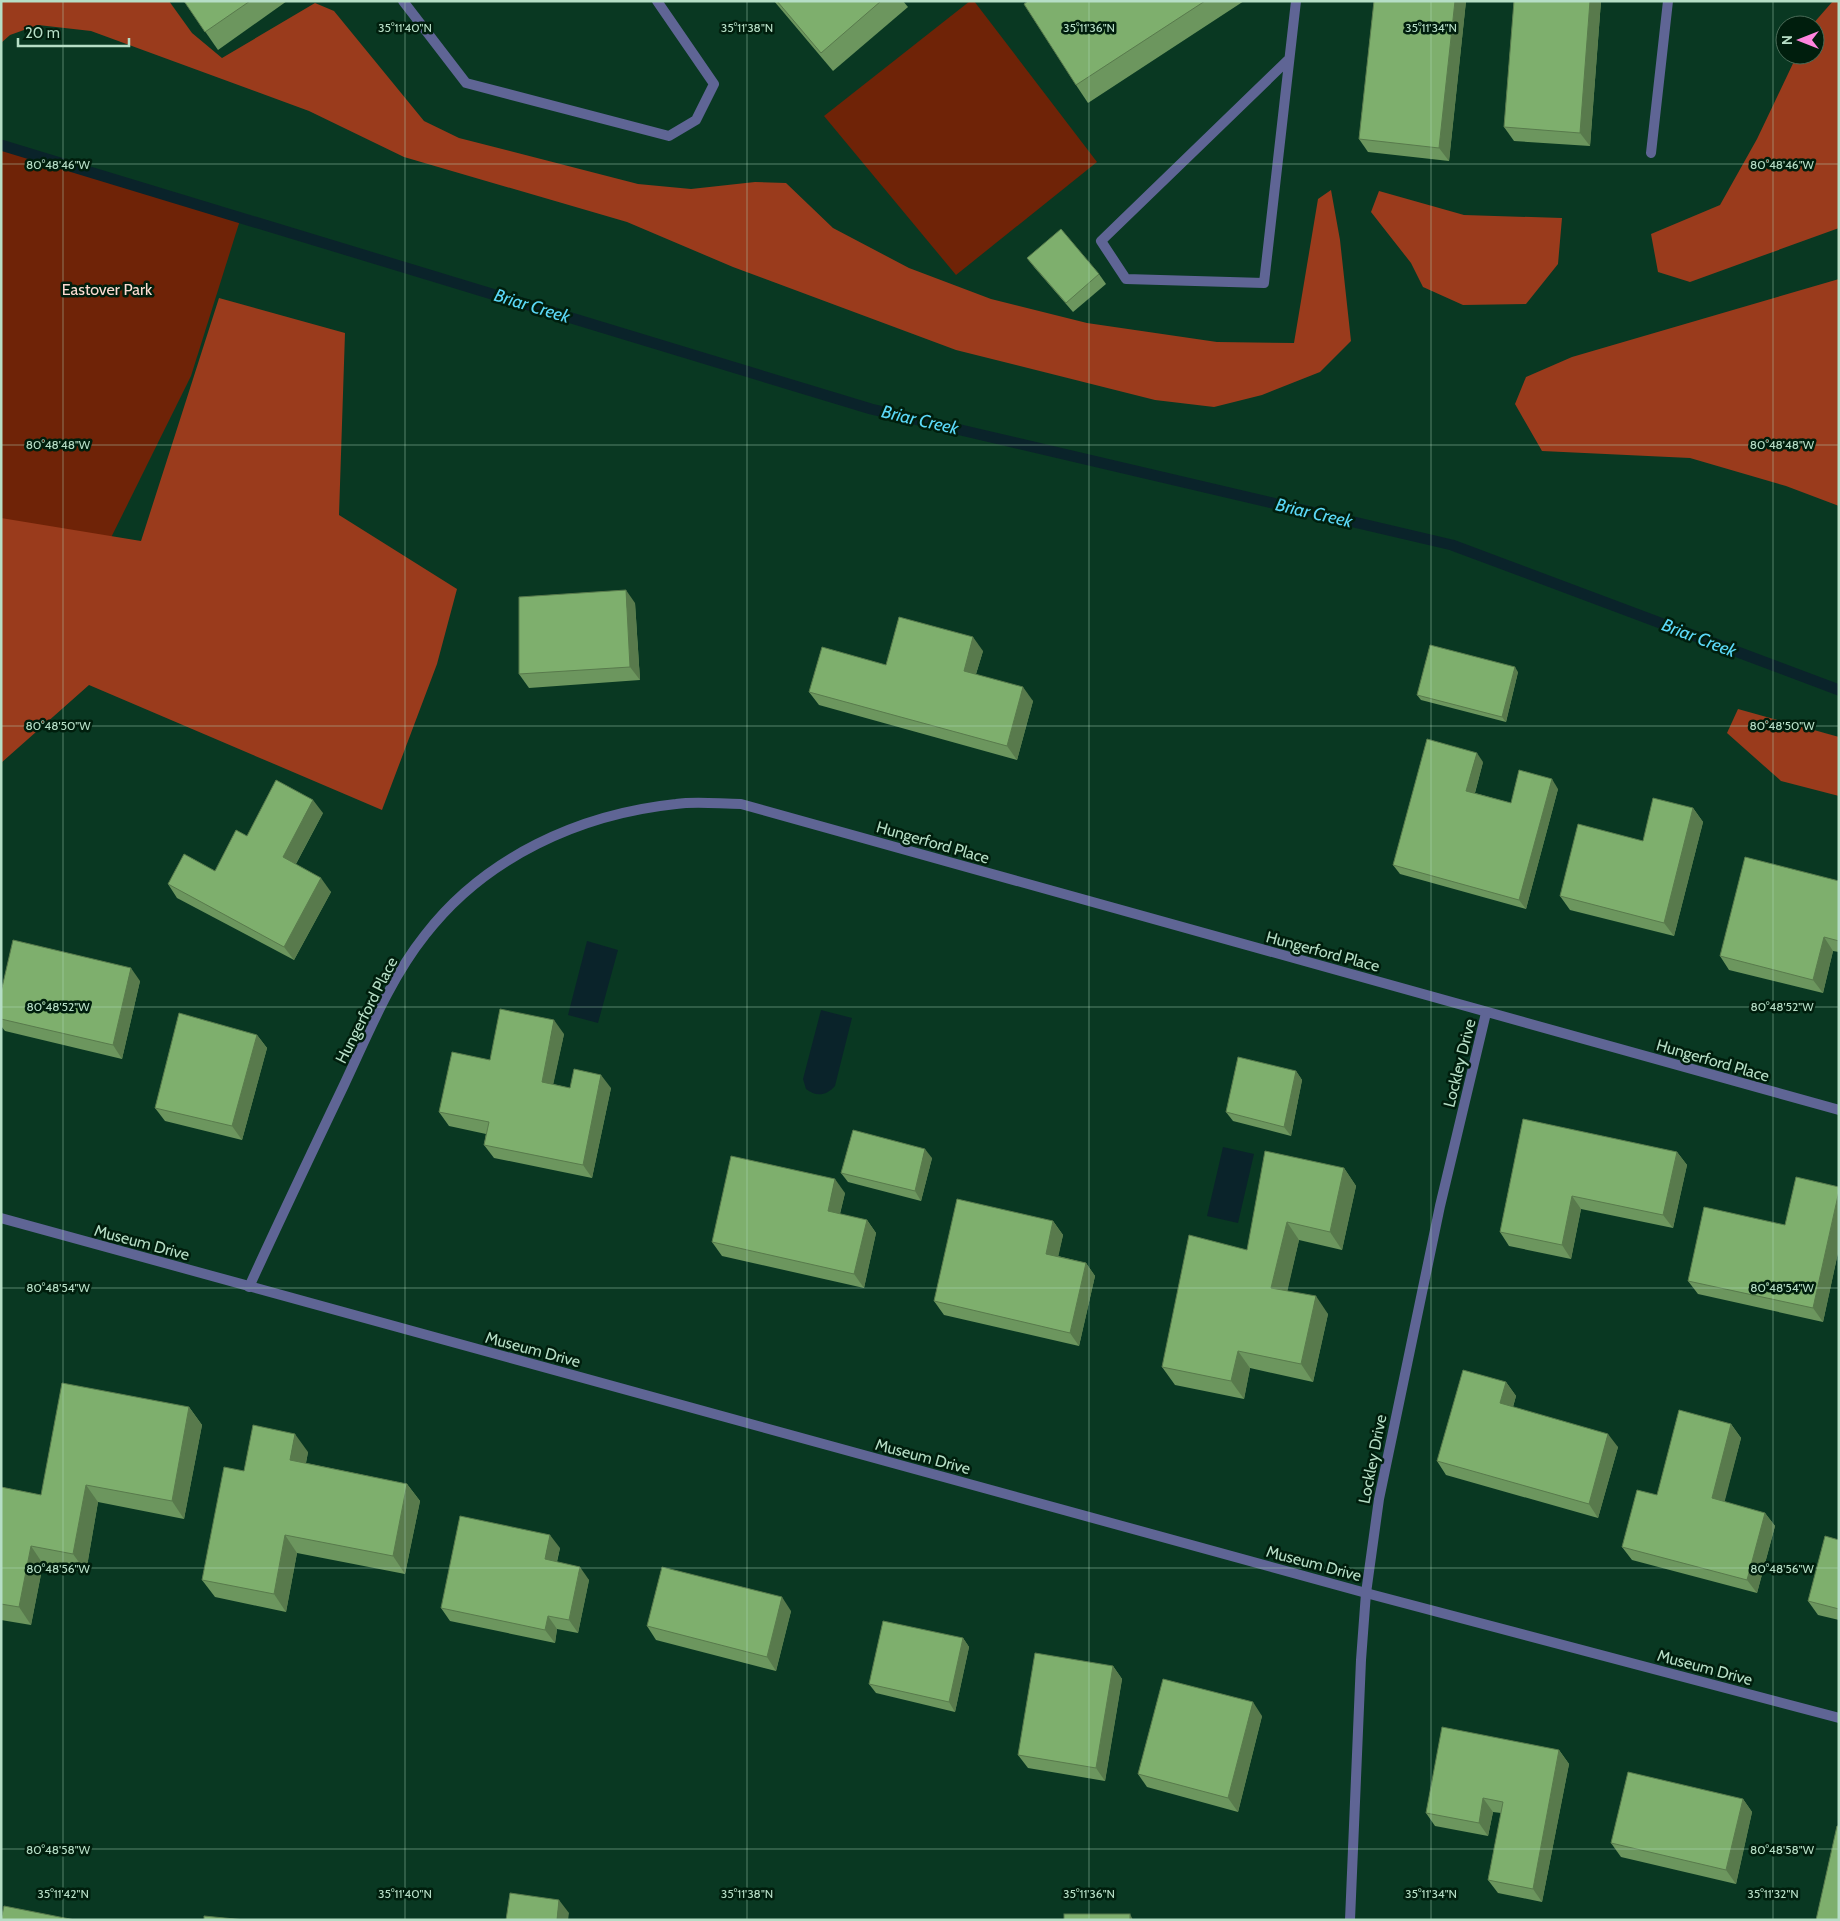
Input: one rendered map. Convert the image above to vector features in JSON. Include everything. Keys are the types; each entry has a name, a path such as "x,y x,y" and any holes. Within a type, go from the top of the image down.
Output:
{"street":[{"path":"403,1 466,84 669,136 696,120 714,84 657,1"},
{"path":"1289,59 1101,241 1126,279 1264,283 1296,1"},
{"path":"1651,153 1668,1"},
{"name":"Hungerford Place","path":"249,1286 391,986 424,936 443,912 476,883 528,848 586,822 616,813 678,803 741,804 1839,1110"},
{"name":"Lockley Drive","path":"1350,1920 1361,1660 1366,1593 1381,1489 1440,1206 1486,1012"},
{"name":"Museum Drive","path":"1,1218 1366,1593 1839,1718"}],"green space":[{"path":"970,1 974,1 1097,162 956,275 824,116"},
{"name":"Eastover Park","path":"1,147 241,217 191,376 1,760"}],"shaded area":[{"path":"1,1 169,1 192,33 222,58 315,3 334,11 424,121 459,138 638,184 691,189 755,182 786,183 833,228 909,268 991,299 1087,323 1217,342 1294,343 1318,199 1331,190 1340,240 1351,341 1320,372 1262,395 1214,407 1155,400 956,350 733,267 627,222 404,157 309,111 91,31 38,25 10,35 1,43"},
{"path":"1833,1 1839,1 1839,228 1690,282 1658,272 1651,234 1720,205 1757,139 1792,65 1825,65 1825,15 1821,15"},
{"path":"1379,191 1464,215 1562,218 1558,264 1526,304 1463,305 1423,287 1411,263 1371,212"},
{"path":"1839,279 1839,506 1786,486 1690,458 1542,451 1515,404 1526,377 1572,357"},
{"path":"219,298 345,333 339,515 457,589 437,664 382,810 89,685 1,763 1,518 141,541"},
{"path":"1738,709 1839,737 1839,796 1781,781 1727,733"}],"water":[{"path":"587,941 618,950 598,1023 568,1015"},
{"path":"821,1010 852,1018 835,1086 828,1092 817,1094 806,1089 803,1079"},
{"path":"1223,1147 1254,1154 1238,1223 1207,1216"}],"building":[{"path":"184,1 250,1 205,32"},
{"path":"777,1 881,1 821,53"},
{"path":"1028,1 1205,1 1076,85 1024,4"},
{"path":"1374,1 1455,1 1439,148 1359,139"},
{"path":"1514,1 1590,1 1580,133 1504,127"},
{"path":"1061,229 1099,274 1066,303 1027,258"},
{"path":"626,590 630,667 519,674 519,597"},
{"path":"899,617 973,637 964,671 1023,687 1007,746 809,692 822,647 886,665"},
{"path":"1430,645 1515,667 1502,717 1417,695"},
{"path":"1427,739 1477,753 1466,791 1511,803 1519,770 1552,779 1519,900 1393,865"},
{"path":"276,780 313,800 283,857 321,878 284,947 168,884 184,854 215,871 236,830 247,836"},
{"path":"1653,798 1693,808 1664,923 1560,896 1578,824 1643,841"},
{"path":"1745,857 1839,881 1839,941 1824,937 1813,980 1720,956"},
{"path":"13,940 131,968 113,1045 1,1019 1,992"},
{"path":"500,1009 554,1020 542,1082 570,1088 574,1069 601,1075 583,1165 484,1145 489,1122 439,1112 452,1052 490,1060"},
{"path":"179,1013 257,1035 232,1126 155,1108"},
{"path":"1238,1057 1296,1071 1284,1127 1226,1112"},
{"path":"1523,1119 1677,1152 1663,1215 1572,1196 1562,1245 1500,1232"},
{"path":"853,1130 925,1149 915,1191 841,1173"},
{"path":"1265,1151 1344,1168 1330,1232 1287,1222 1271,1288 1316,1296 1301,1364 1238,1351 1231,1381 1162,1367 1189,1235 1247,1250"},
{"path":"731,1156 835,1179 828,1211 867,1220 854,1274 712,1242"},
{"path":"1796,1177 1839,1187 1813,1308 1688,1281 1704,1207 1785,1225"},
{"path":"957,1199 1053,1221 1046,1254 1086,1263 1070,1333 934,1301"},
{"path":"1463,1370 1506,1382 1500,1403 1608,1434 1589,1504 1437,1461"},
{"path":"62,1383 189,1407 172,1501 86,1485 73,1554 31,1546 19,1607 1,1604 1,1487 41,1495"},
{"path":"1679,1410 1731,1424 1712,1498 1765,1513 1747,1580 1622,1547 1637,1490 1657,1495"},
{"path":"253,1425 295,1434 290,1460 407,1484 393,1556 285,1535 274,1594 202,1580 224,1467 244,1471"},
{"path":"460,1516 550,1535 545,1559 580,1567 569,1620 548,1616 545,1630 441,1608"},
{"path":"1825,1536 1839,1540 1839,1609 1808,1601"},
{"path":"662,1567 782,1597 767,1657 647,1626"},
{"path":"883,1621 963,1638 949,1702 869,1684"},
{"path":"1035,1653 1113,1666 1096,1768 1018,1755"},
{"path":"1163,1679 1253,1702 1228,1798 1138,1774"},
{"path":"1442,1727 1559,1750 1533,1889 1488,1880 1503,1802 1483,1798 1479,1823 1426,1813"},
{"path":"1628,1772 1743,1799 1726,1870 1611,1843"},
{"path":"1837,1826 1839,1826 1839,1920 1816,1920"},
{"path":"510,1893 559,1900 557,1920 506,1920"},
{"path":"4,1906 75,1920 1,1920"},
{"path":"1064,1914 1130,1914 1130,1920 1064,1920"},
{"path":"204,1916 245,1920 204,1920"}],"waterway":[{"name":"Briar Creek","path":"1,145 871,409 1452,545 1839,690"}]}
